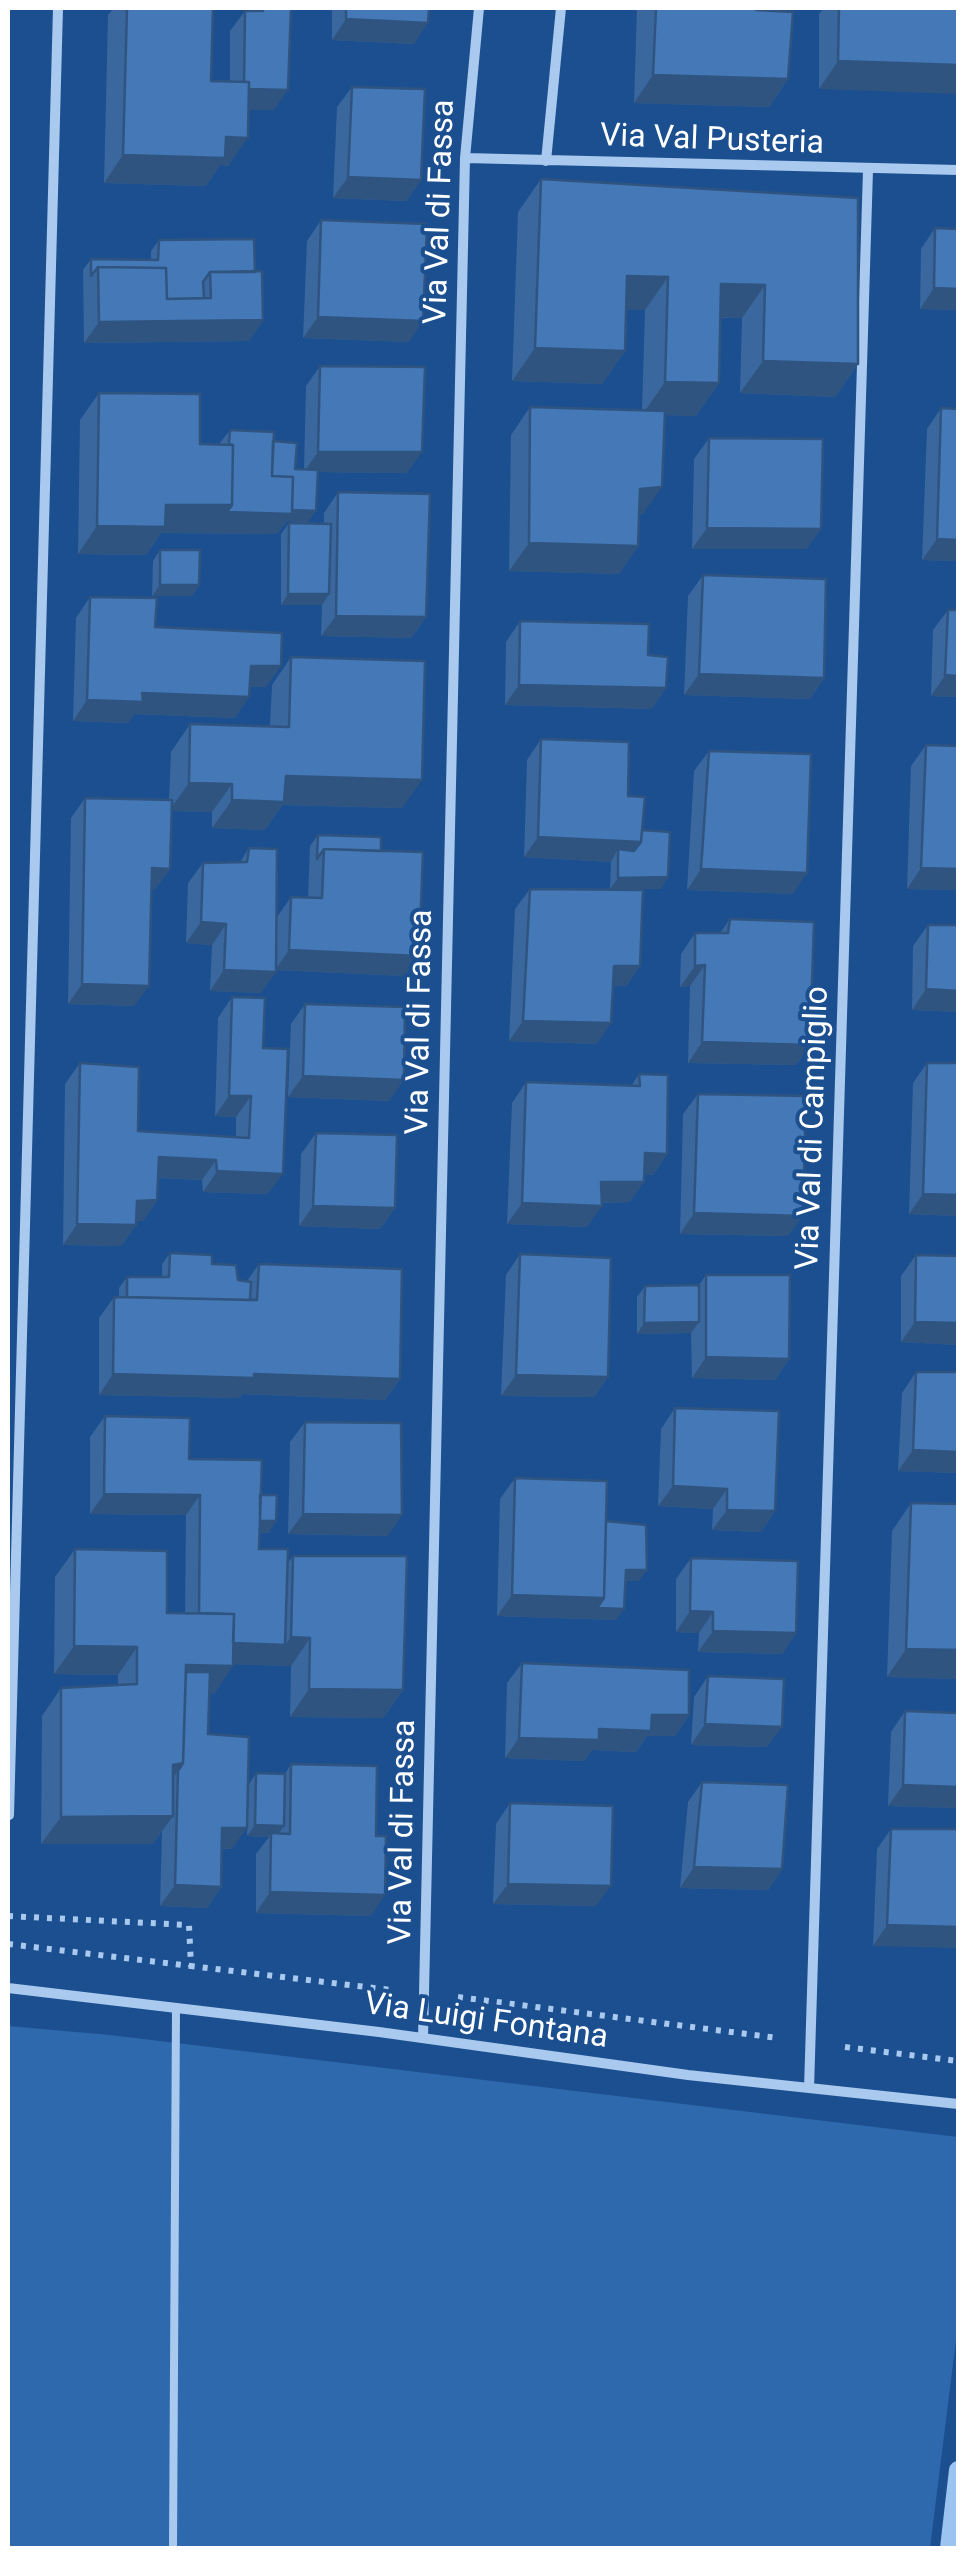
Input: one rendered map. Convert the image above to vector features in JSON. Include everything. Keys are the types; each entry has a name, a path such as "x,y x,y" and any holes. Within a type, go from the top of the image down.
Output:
{"street":[{"path":"9,1815 58,8"},
{"name":"Via Val di Fassa","path":"424,2038 464,158 479,8"},
{"path":"546,162 561,8"},
{"name":"Via Val Pusteria","path":"464,158 958,170"},
{"name":"Via Val di Campiglio","path":"809,2088 868,170"},
{"name":"Via Luigi Fontana","path":"8,1988 958,2104"}],"lane":[{"path":"173,2548 176,2008"}],"path":[{"path":"8,1916 188,1925 191,1966"},
{"path":"8,1944 388,1989"},
{"path":"451,1996 772,2037"},
{"path":"849,2048 958,2061"}],"shaded area":[{"path":"8,2026 958,2137 958,2324 930,2548 8,2548"}],"building":[{"path":"127,8 213,8 211,81 249,82 248,138 226,137 225,158 123,155"},
{"path":"291,8 288,90 249,89 249,82 244,82 245,11"},
{"path":"346,8 429,8 428,23 346,19"},
{"path":"656,8 793,12 788,79 653,75"},
{"path":"839,8 958,8 958,65 838,61"},
{"path":"352,87 425,89 421,180 348,177"},
{"path":"541,179 858,198 858,364 763,361 765,285 721,284 719,383 665,382 668,277 627,276 625,351 535,348"},
{"path":"321,220 427,224 423,321 318,317"},
{"path":"935,228 958,229 958,289 934,288"},
{"path":"254,239 255,272 210,272 203,282 204,298 167,299 166,268 98,267 91,276 91,259 158,260 159,240"},
{"path":"98,267 166,268 167,299 211,298 210,272 262,271 263,320 99,322"},
{"path":"320,366 425,367 422,452 318,452"},
{"path":"99,393 200,394 200,444 233,445 232,505 166,505 165,527 97,526"},
{"path":"530,407 665,411 662,487 640,489 638,546 529,543"},
{"path":"941,408 958,409 958,540 937,539"},
{"path":"230,430 274,432 272,476 293,477 292,514 227,512 232,505"},
{"path":"709,438 823,439 821,529 707,528"},
{"path":"273,441 297,443 295,469 318,470 316,511 292,510 293,477 272,476"},
{"path":"338,492 430,494 426,617 336,616"},
{"path":"289,523 331,524 329,594 288,594"},
{"path":"160,550 200,550 199,585 160,585"},
{"path":"703,575 826,579 824,678 699,674"},
{"path":"90,597 157,598 155,627 282,633 281,666 251,666 249,697 142,693 143,702 87,700"},
{"path":"948,610 958,610 958,676 945,675"},
{"path":"520,621 649,624 648,655 668,657 666,688 519,685"},
{"path":"291,657 425,661 422,780 286,776 284,802 232,800 232,784 189,783 190,724 289,727"},
{"path":"541,739 629,742 628,796 645,797 641,842 538,837"},
{"path":"926,745 958,746 958,869 921,868"},
{"path":"709,751 811,754 807,873 701,869"},
{"path":"85,798 172,800 170,869 152,868 149,986 82,984"},
{"path":"642,830 670,832 668,877 618,878 618,849 634,851 641,842"},
{"path":"318,835 381,837 381,851 324,849 317,859"},
{"path":"249,848 277,849 276,972 224,970 226,924 201,922 203,863 247,862"},
{"path":"324,849 423,852 419,956 289,950 291,897 322,898"},
{"path":"530,889 643,890 640,966 614,966 611,1023 523,1021"},
{"path":"730,919 814,922 810,1045 702,1042 705,965 695,966 695,933 728,933"},
{"path":"928,925 958,925 958,991 926,989"},
{"path":"232,997 265,998 263,1048 288,1049 283,1174 217,1171 216,1160 159,1157 157,1200 137,1201 136,1225 77,1224 80,1063 139,1067 138,1131 249,1138 251,1096 229,1096"},
{"path":"305,1004 405,1007 404,1080 303,1076"},
{"path":"927,1063 958,1063 958,1195 923,1194"},
{"path":"639,1074 668,1075 667,1154 645,1153 644,1182 601,1182 602,1206 522,1203 526,1082 640,1086"},
{"path":"698,1094 806,1096 803,1216 694,1213"},
{"path":"316,1133 397,1135 395,1208 313,1206"},
{"path":"170,1253 212,1255 212,1264 236,1265 238,1280 251,1282 250,1300 127,1297 127,1277 169,1277"},
{"path":"520,1254 611,1258 608,1377 516,1375"},
{"path":"916,1255 958,1256 958,1323 915,1322"},
{"path":"259,1264 402,1269 400,1379 113,1374 114,1297 257,1300"},
{"path":"706,1275 790,1275 789,1359 706,1357"},
{"path":"699,1285 699,1322 644,1323 645,1286"},
{"path":"916,1372 958,1372 958,1452 913,1450"},
{"path":"675,1408 779,1411 775,1511 727,1510 727,1489 673,1486"},
{"path":"105,1416 190,1418 189,1459 262,1460 259,1549 288,1549 285,1645 233,1643 234,1614 199,1613 200,1495 104,1494"},
{"path":"305,1422 401,1423 402,1515 303,1514"},
{"path":"515,1478 607,1481 604,1598 512,1595"},
{"path":"260,1495 277,1495 276,1521 260,1521"},
{"path":"911,1503 958,1504 958,1650 906,1649"},
{"path":"606,1521 646,1525 647,1570 626,1570 624,1609 597,1608 604,1598"},
{"path":"75,1549 167,1551 167,1613 234,1614 233,1666 186,1665 183,1763 173,1765 173,1816 61,1817 61,1688 137,1684 137,1647 74,1646"},
{"path":"293,1556 407,1556 403,1690 309,1689 310,1638 291,1637"},
{"path":"691,1558 798,1561 796,1633 713,1631 713,1612 690,1611"},
{"path":"522,1663 689,1670 689,1715 652,1715 651,1731 599,1729 599,1740 519,1738"},
{"path":"186,1672 210,1672 208,1734 249,1737 247,1828 222,1828 221,1887 175,1885"},
{"path":"708,1676 784,1679 782,1727 705,1724"},
{"path":"905,1711 958,1713 958,1787 903,1785"},
{"path":"291,1764 377,1766 376,1836 386,1836 385,1895 270,1892 271,1833 290,1834"},
{"path":"256,1773 285,1774 284,1826 255,1825"},
{"path":"702,1782 788,1785 782,1869 694,1867"},
{"path":"510,1803 613,1806 611,1886 508,1884"},
{"path":"891,1829 958,1829 958,1927 887,1925"}],"waterway":[{"path":"949,2548 958,2470"}]}
